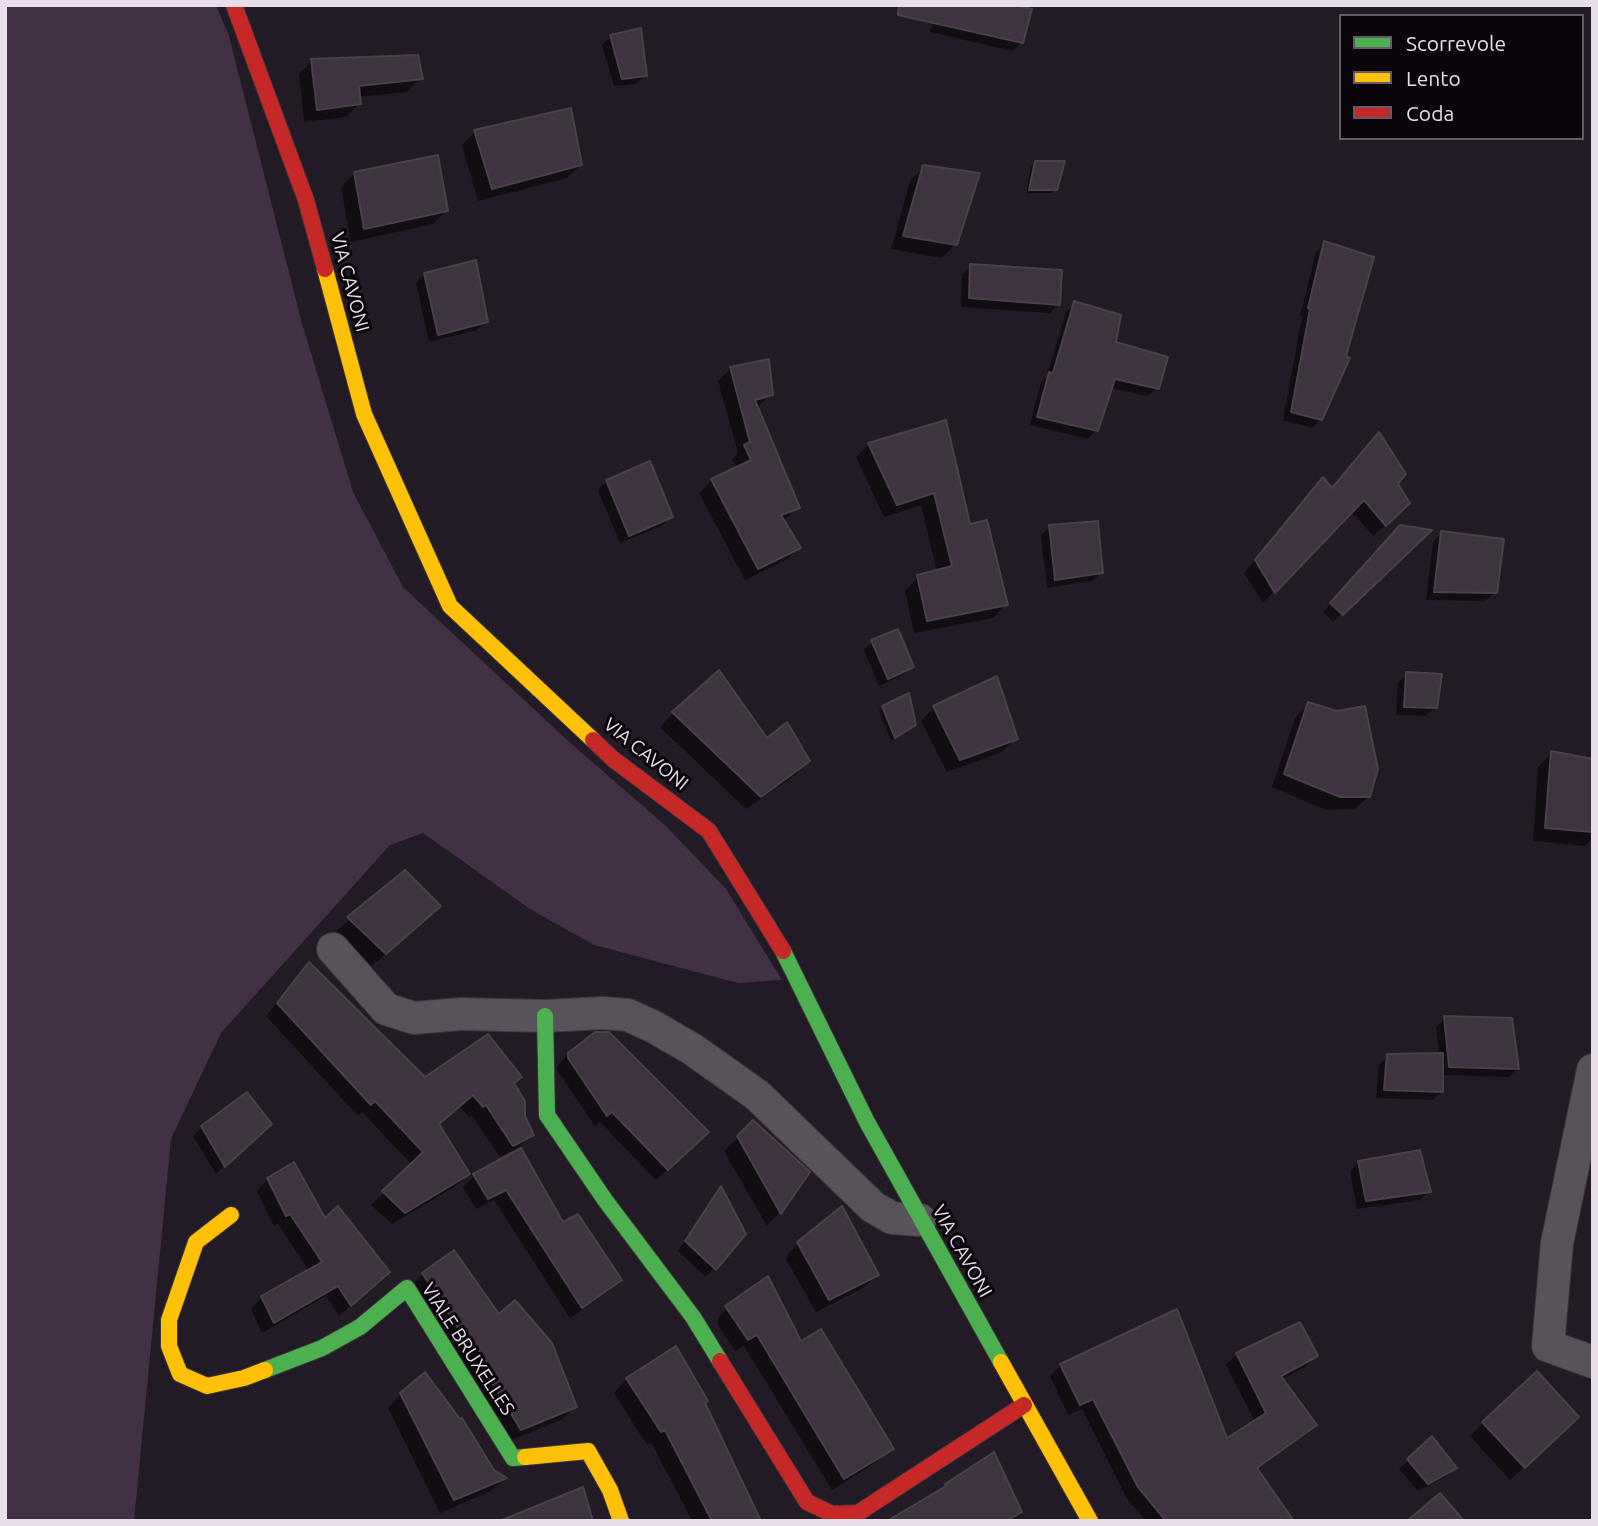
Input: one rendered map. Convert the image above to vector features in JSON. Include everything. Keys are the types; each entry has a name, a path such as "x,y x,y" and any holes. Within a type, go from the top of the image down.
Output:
{"street":[{"name":"VIA CAVONI","path":"234,5 306,200 364,414 450,606 613,759 709,831 783,951 867,1122 1090,1521"},
{"path":"333,949 386,1009 414,1018 461,1014 545,1016 603,1013 628,1016 654,1027 692,1049 757,1095 873,1207 892,1218 920,1220"},
{"path":"545,1016 547,1115 605,1200 693,1317 807,1502 832,1514 858,1513 1024,1405"},
{"path":"1593,1070 1557,1243 1548,1346 1593,1362"},
{"name":"VIALE BRUXELLES","path":"231,1215 196,1242 169,1320 169,1346 180,1374 207,1386 256,1374 322,1348 360,1327 407,1289 513,1458 588,1451 610,1490 621,1521"}],"shaded area":[{"path":"5,5 216,5 229,36 301,320 353,492 403,587 566,739 667,827 726,889 782,980 738,983 594,945 530,909 423,833 390,845 221,1033 171,1139 134,1521 5,1521"}],"building":[{"path":"899,5 1014,5 1032,9 1023,43 898,15"},
{"path":"641,28 647,76 622,79 610,35"},
{"path":"418,55 423,79 359,86 361,104 317,110 311,59"},
{"path":"571,108 582,165 492,189 474,130"},
{"path":"438,155 448,211 364,229 354,172"},
{"path":"1035,161 1065,161 1057,190 1029,190"},
{"path":"923,165 980,173 957,245 903,236"},
{"path":"1324,241 1374,257 1346,356 1350,358 1322,420 1291,412 1310,309 1308,308"},
{"path":"476,260 488,322 438,335 424,273"},
{"path":"970,264 1062,270 1060,305 969,298"},
{"path":"1074,301 1121,315 1116,342 1168,357 1159,389 1115,379 1098,431 1037,417 1049,372 1053,373"},
{"path":"769,359 773,395 755,400 800,508 781,515 801,548 758,569 711,479 751,460 744,445 750,442 730,367"},
{"path":"946,420 970,524 987,520 1008,605 927,621 917,575 952,566 934,493 897,505 868,443"},
{"path":"1379,432 1406,474 1398,484 1410,503 1386,526 1364,500 1275,593 1255,560 1323,477 1332,488"},
{"path":"650,461 673,517 629,536 606,480"},
{"path":"1098,521 1103,573 1055,580 1049,525"},
{"path":"1400,525 1432,530 1343,615 1330,603"},
{"path":"1441,531 1504,539 1497,593 1434,592"},
{"path":"898,629 914,667 888,679 871,640"},
{"path":"719,670 767,738 787,722 810,761 761,797 672,712"},
{"path":"1406,672 1442,674 1437,708 1404,707"},
{"path":"997,676 1018,739 960,760 933,706"},
{"path":"909,693 916,725 895,738 882,706"},
{"path":"1308,702 1337,711 1365,706 1378,769 1370,797 1340,797 1284,774"},
{"path":"1551,751 1593,759 1593,832 1545,828"},
{"path":"405,870 441,906 386,954 347,917"},
{"path":"309,962 425,1077 488,1034 522,1077 514,1083 525,1101 525,1116 534,1135 513,1146 486,1105 483,1107 473,1095 439,1124 470,1174 405,1213 382,1191 423,1152 375,1101 371,1105 277,1003"},
{"path":"1444,1016 1512,1018 1519,1069 1449,1067"},
{"path":"595,1032 609,1032 709,1132 668,1170 612,1112 607,1116 568,1058 568,1053"},
{"path":"1443,1053 1443,1092 1384,1090 1387,1054"},
{"path":"247,1092 272,1124 225,1167 201,1126"},
{"path":"753,1120 810,1172 781,1214 737,1136"},
{"path":"521,1148 563,1222 578,1214 622,1280 582,1308 506,1190 488,1199 473,1174"},
{"path":"1420,1150 1431,1192 1366,1201 1358,1161"},
{"path":"294,1162 325,1218 338,1206 390,1272 351,1306 338,1286 274,1323 261,1296 322,1262 290,1214 286,1216 267,1178"},
{"path":"721,1186 746,1234 716,1270 685,1241"},
{"path":"842,1206 879,1275 829,1300 797,1242"},
{"path":"454,1250 499,1314 515,1300 552,1343 577,1407 521,1430 489,1378 496,1375 467,1334 463,1336 422,1273"},
{"path":"768,1276 801,1341 821,1329 894,1449 844,1479 757,1335 748,1340 725,1306"},
{"path":"1177,1309 1227,1438 1266,1413 1236,1353 1300,1322 1318,1356 1281,1376 1317,1425 1257,1468 1294,1521 1166,1521 1138,1487 1093,1399 1080,1405 1060,1364"},
{"path":"676,1346 708,1401 705,1403 761,1521 712,1521 665,1430 661,1432 626,1378"},
{"path":"1537,1371 1579,1417 1525,1468 1482,1422"},
{"path":"425,1372 460,1419 462,1418 494,1470 507,1478 454,1500 400,1393"},
{"path":"1432,1436 1457,1468 1428,1484 1407,1459"},
{"path":"994,1452 1022,1512 1006,1521 887,1521 946,1486 945,1484"},
{"path":"583,1487 593,1521 502,1520"},
{"path":"1440,1493 1464,1521 1407,1521"}],"traffic: fast":[{"path":"783,951 867,1122 1001,1362"},
{"path":"545,1016 547,1115 605,1200 693,1317 720,1361"},
{"path":"265,1370 322,1348 360,1327 407,1288 513,1458 525,1457"}],"traffic: slow":[{"path":"325,269 364,414 450,606 593,740"},
{"path":"231,1215 196,1242 169,1320 169,1346 180,1374 207,1386 244,1378 265,1370"},
{"path":"1001,1362 1090,1521"},
{"path":"525,1457 588,1451 610,1490 621,1521"}],"traffic: jam":[{"path":"234,5 306,200 325,269"},
{"path":"593,740 613,759 709,831 783,951"},
{"path":"720,1361 807,1502 832,1514 858,1513 1024,1405"}]}
